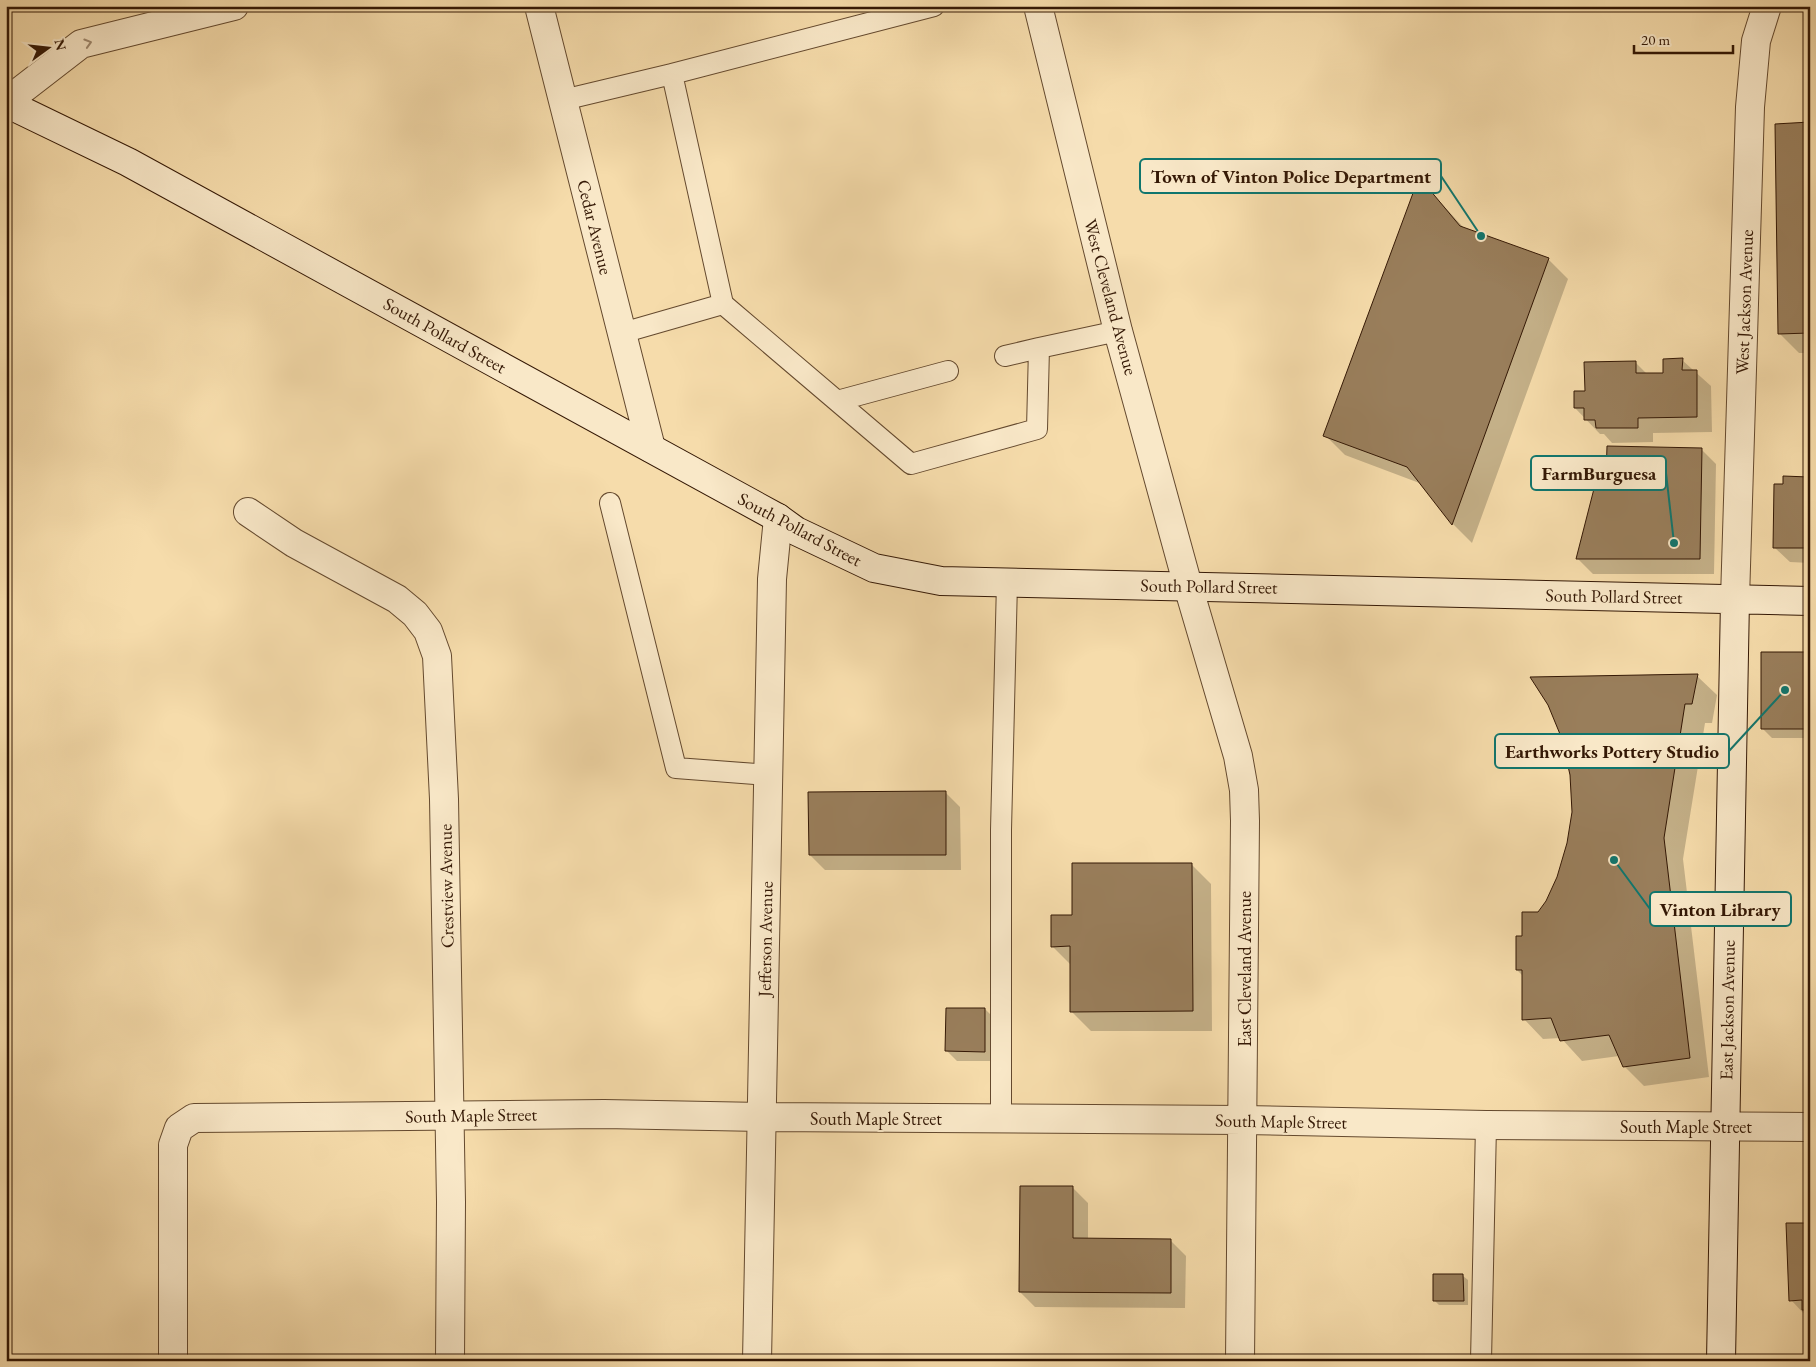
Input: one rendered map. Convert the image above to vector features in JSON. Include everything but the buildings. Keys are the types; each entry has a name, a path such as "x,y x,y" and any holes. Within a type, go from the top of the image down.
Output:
{"street":[{"path":"6,102 81,44 234,6"},
{"name":"Cedar Avenue","path":"539,6 651,448"},
{"name":"West Cleveland Avenue","path":"1038,6 1118,331 1188,586"},
{"name":"West Jackson Avenue","path":"1735,600 1750,107 1756,41 1766,6"},
{"name":"South Pollard Street","path":"6,102 128,162 778,518 796,531 874,568 941,581 1810,601"},
{"name":"Crestview Avenue","path":"248,512 294,543 397,600 415,614 428,631 437,656 444,799 450,1115 450,1361"},
{"name":"Jefferson Avenue","path":"757,1361 772,579 778,518"},
{"name":"East Cleveland Avenue","path":"1188,586 1238,756 1244,790 1240,1361"},
{"name":"East Jackson Avenue","path":"1721,1361 1735,600"},
{"name":"South Maple Street","path":"173,1361 173,1146 180,1128 194,1118 604,1114 1810,1127"}],"lane":[{"path":"563,100 672,74 934,6"},
{"path":"672,74 723,304 911,464 1037,429 1039,348"},
{"path":"622,333 723,304"},
{"path":"1005,356 1118,331"},
{"path":"837,401 948,370"},
{"path":"610,503 676,768 768,775"},
{"path":"1001,1118 1001,830 1007,582"},
{"path":"1481,1361 1486,1125"}],"place":[{"name":"Town of Vinton Police Department","path":"1481,236"},
{"name":"FarmBurguesa","path":"1674,543"},
{"name":"Earthworks Pottery Studio","path":"1785,690"},
{"name":"Vinton Library","path":"1614,860"}]}
